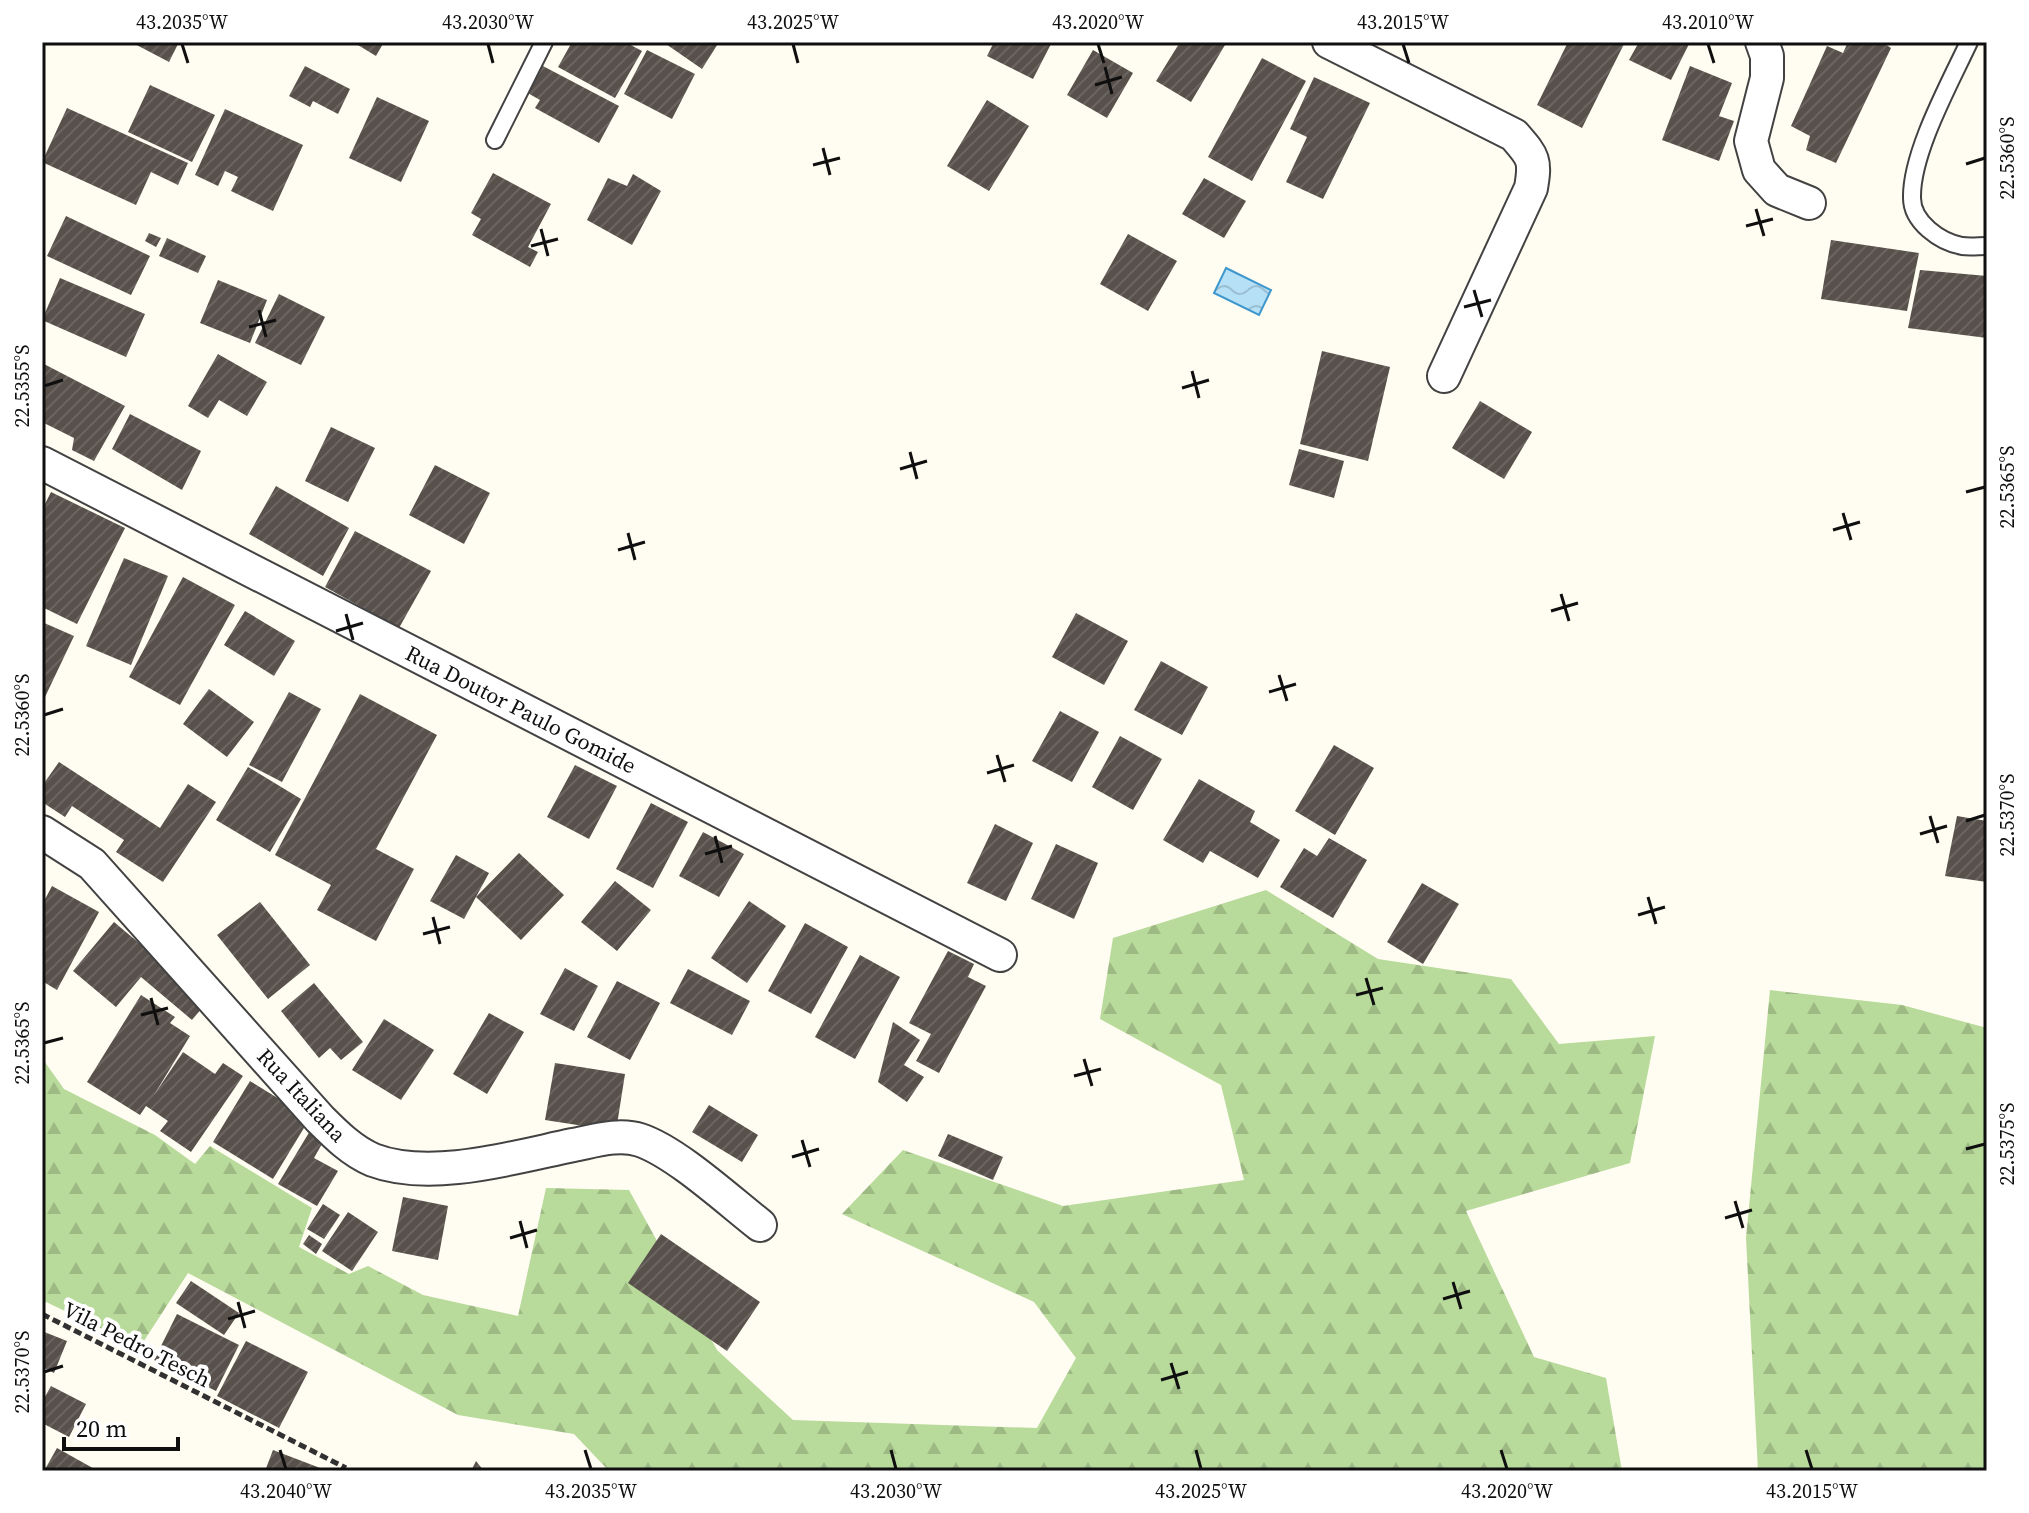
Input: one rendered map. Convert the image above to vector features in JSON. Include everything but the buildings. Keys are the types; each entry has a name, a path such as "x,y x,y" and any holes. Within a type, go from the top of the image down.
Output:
{"street":[{"path":"1329,42 1514,135 1535,166 1531,188 1444,376"},
{"path":"1762,42 1767,56 1767,78 1751,141 1759,170 1777,190 1809,203"},
{"name":"Rua Doutor Paulo Gomide","path":"42,463 1000,955"},
{"name":"Rua Italiana","path":"42,832 92,864 320,1119 345,1144 374,1160 418,1169 470,1165 610,1138 637,1139 664,1151 760,1225"}],"lane":[{"path":"495,140 544,42"},
{"path":"1969,42 1939,107 1918,164 1912,201 1922,225 1962,246 1987,246"}],"path":[{"name":"Vila Pedro Tesch","path":"42,1314 346,1468"}],"green space":[{"path":"1266,890 1378,959 1511,979 1559,1044 1655,1036 1630,1163 1466,1211 1534,1357 1606,1378 1622,1471 609,1471 574,1434 458,1415 188,1273 140,1347 42,1300 42,1058 64,1089 155,1135 195,1164 210,1146 312,1208 299,1247 349,1274 368,1266 423,1295 518,1316 546,1188 629,1190 717,1350 793,1420 1037,1428 1076,1358 1034,1302 842,1214 903,1150 1063,1206 1244,1180 1221,1085 1100,1019 1113,938"},
{"path":"1770,990 1902,1005 1987,1028 1987,1471 1758,1471 1746,1238"}],"water":[{"path":"1226,268 1271,290 1259,315 1214,293"}]}
